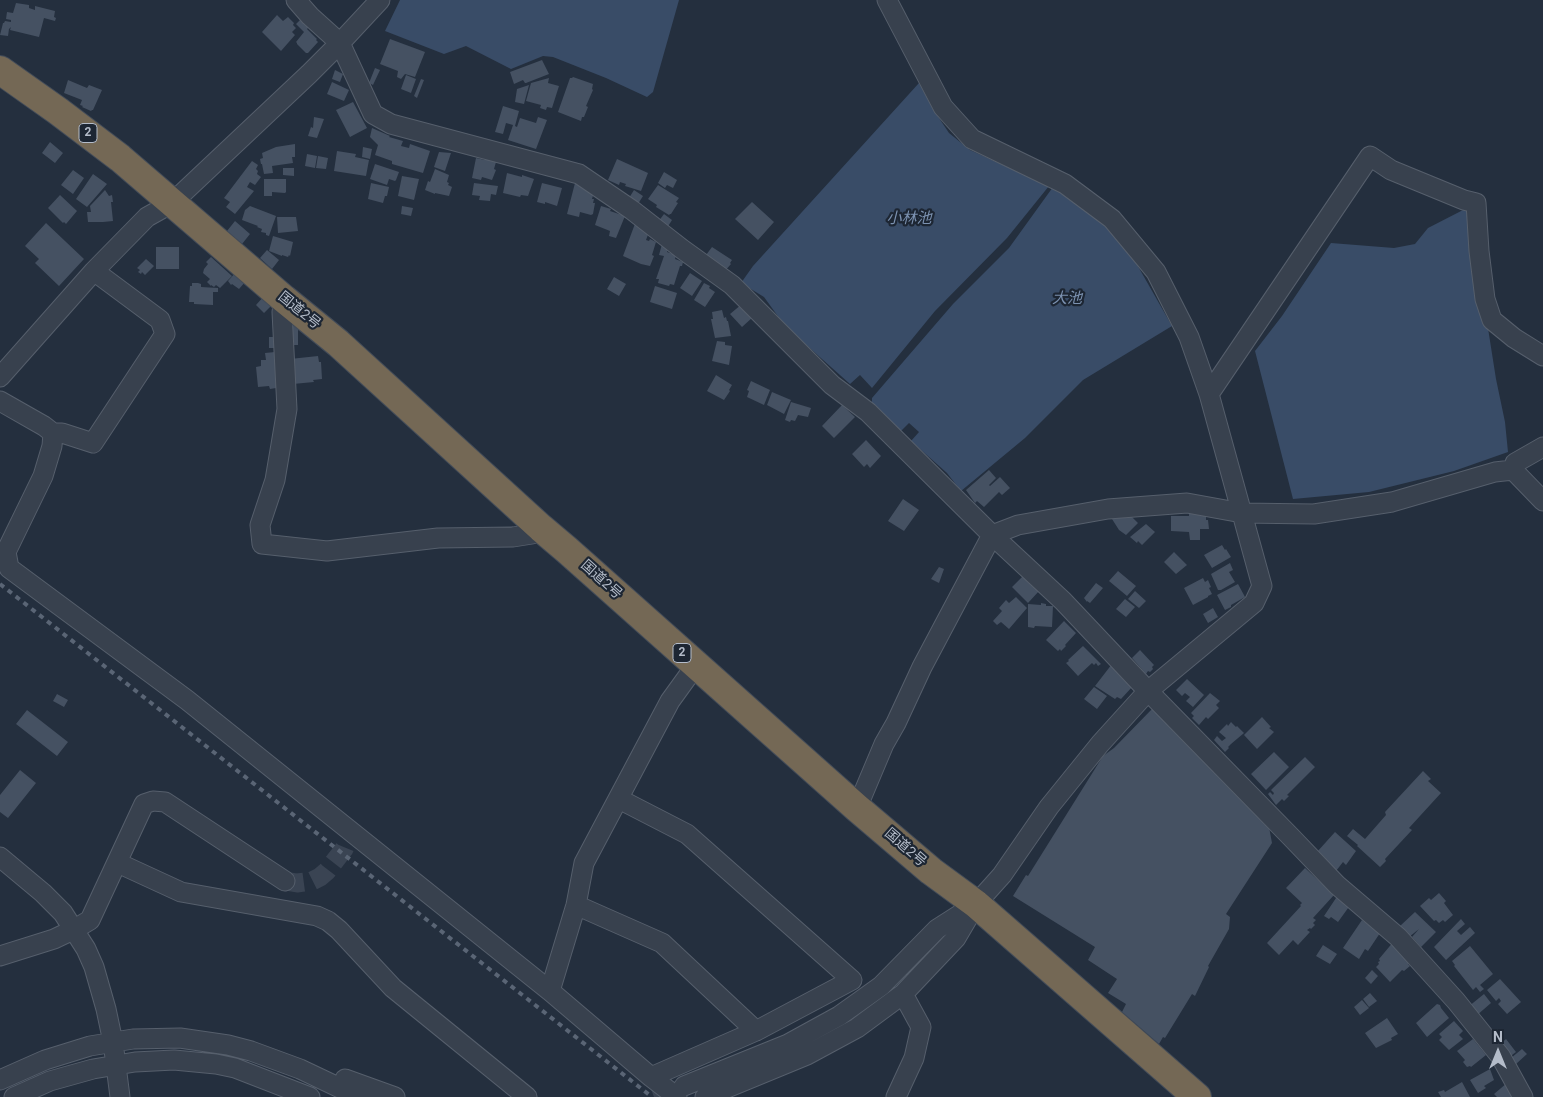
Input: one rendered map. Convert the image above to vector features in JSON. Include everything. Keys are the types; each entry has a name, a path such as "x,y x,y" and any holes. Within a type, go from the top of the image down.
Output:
{"highway":[{"name":"国道2号","path":"0,70 120,158 338,343 541,528 857,808 931,871 976,904 1197,1097"}],"street":[{"path":"296,0 310,16 340,43 373,114 391,124 579,174 632,210 732,285 832,385 868,412 992,535 1063,601 1337,885 1398,937 1456,1001 1501,1057 1523,1097"},
{"path":"0,377 94,271 147,217 172,203 340,43 380,0"},
{"path":"705,1097 807,1055 857,1028 903,994 956,938 976,904 1002,875 1049,807 1100,744 1148,691 1254,604 1262,586 1209,394 1190,337 1156,272 1112,219 1065,184 972,139 943,106 887,0"},
{"path":"1209,394 1370,156 1391,170 1464,200 1476,203 1485,299 1492,320 1514,338 1543,356"},
{"path":"0,400 53,433 62,433 93,443 165,334 160,320 94,271"},
{"path":"284,299 282,312 287,409 275,480 260,525 262,544 327,551 438,538 513,537 532,534 541,528"},
{"path":"53,433 52,446 43,476 6,552 9,568 187,700 550,992 650,1076 680,1091 788,1044 839,1016 881,986 937,929 976,904"},
{"path":"1513,470 1515,463 1543,447"},
{"path":"857,808 884,744 922,667 992,535 1018,525 1108,509 1187,503 1242,513 1314,514 1382,503 1495,472 1513,470"},
{"path":"1513,470 1543,501"},
{"path":"550,992 576,905 584,863 670,701 696,665"},
{"path":"187,700 191,716 346,844"},
{"path":"619,799 687,834 852,980 756,1031 650,1076"},
{"path":"0,956 54,939 90,920 144,804 153,801 164,802 284,881"},
{"path":"0,857 43,893 63,913 86,949 94,967 106,1009 113,1042 120,1097"},
{"path":"118,863 181,892 317,916 328,921 339,930 393,988 515,1093"},
{"path":"576,905 662,943 756,1031"},
{"path":"896,1097 914,1058 921,1027 903,994"},
{"path":"1,1080 46,1060 90,1046 133,1039 162,1038 205,1041 251,1051 300,1069 359,1097"},
{"path":"14,1097 71,1074 116,1065 155,1061 195,1061 235,1068 310,1097"},
{"path":"300,1069 338,1076 396,1097"},
{"path":"272,1082 294,1097"}],"water":[{"path":"400,0 679,0 653,92 647,97 553,57 543,56 511,69 466,46 444,54 385,31"},
{"name":"小林池","path":"919,83 949,133 970,150 1049,186 1007,238 935,311 872,388 860,375 850,384 785,326 764,297 741,283 753,266"},
{"name":"大池","path":"1053,187 1101,222 1131,254 1172,326 1083,380 1025,438 961,491 947,473 911,441 919,432 909,423 901,431 872,403 872,398 953,304 1009,248"},
{"path":"1465,209 1470,214 1496,379 1505,422 1508,452 1454,471 1369,492 1293,499 1255,351 1282,316 1331,243 1394,248 1415,244 1428,228"}],"building":[{"path":"16,3 29,5 29,8 35,10 35,6 55,11 55,21 44,18 39,37 10,30 11,27 9,29 8,36 0,35 3,23 5,21 11,22 11,20 6,19 7,12 13,13"},
{"path":"277,15 283,21 288,17 296,28 292,32 295,35 281,51 262,32"},
{"path":"303,17 311,25 307,29 318,42 308,53 296,42 304,32 296,24"},
{"path":"390,39 425,52 415,77 405,74 401,79 397,77 398,71 380,64"},
{"path":"542,60 549,74 526,83 523,80 514,84 510,72"},
{"path":"375,68 380,70 373,85 369,83"},
{"path":"335,70 343,74 340,82 332,79"},
{"path":"406,75 416,79 411,93 401,89"},
{"path":"573,77 593,84 593,90 586,106 588,107 581,121 558,112 570,78"},
{"path":"549,78 548,83 559,86 552,108 547,107 546,110 540,108 541,105 526,101 531,83"},
{"path":"421,79 424,80 417,98 414,96"},
{"path":"68,80 87,88 89,85 102,90 93,110 82,107 80,105 82,100 64,93"},
{"path":"332,82 349,90 344,101 327,94"},
{"path":"529,85 524,104 515,102 517,89"},
{"path":"353,102 367,128 350,137 336,110"},
{"path":"503,106 519,111 515,126 517,127 520,118 536,123 538,117 547,120 536,149 508,140 513,125 506,123 503,134 495,132"},
{"path":"314,117 324,119 317,138 308,136 311,127 313,128"},
{"path":"372,128 389,137 403,141 401,146 409,148 410,144 430,151 423,173 392,164 392,161 375,155 378,145 370,137"},
{"path":"50,142 63,153 55,163 42,153"},
{"path":"295,144 295,157 292,157 293,163 272,166 273,173 264,174 260,159 263,158 262,153 276,147"},
{"path":"363,147 372,149 370,159 362,157"},
{"path":"337,151 356,154 355,157 369,160 366,176 334,171"},
{"path":"439,152 451,153 445,171 434,167"},
{"path":"307,154 317,156 315,168 305,166"},
{"path":"318,156 328,158 326,169 316,168"},
{"path":"476,158 485,160 485,158 496,162 494,169 496,170 492,180 482,177 481,180 472,178"},
{"path":"617,159 648,173 641,191 625,186 626,184 620,182 619,185 608,180"},
{"path":"252,161 258,165 256,169 258,171 257,174 261,177 255,185 250,182 247,187 254,191 235,214 226,207 230,202 224,198"},
{"path":"375,164 399,172 396,180 389,179 387,185 370,179"},
{"path":"283,168 294,168 294,176 283,175"},
{"path":"435,169 449,175 447,182 452,187 449,196 425,190"},
{"path":"73,170 84,178 73,194 61,185"},
{"path":"664,172 677,180 673,188 667,185 665,188 658,183"},
{"path":"507,173 534,179 528,196 521,195 520,197 503,193"},
{"path":"93,174 107,184 87,207 76,199"},
{"path":"402,176 419,179 414,200 398,196"},
{"path":"264,179 286,179 286,192 272,192 272,196 264,196"},
{"path":"371,183 389,187 383,203 368,199"},
{"path":"474,183 498,186 496,195 491,194 490,201 479,200 480,196 472,195"},
{"path":"542,183 562,188 557,206 545,202 545,204 537,202"},
{"path":"575,183 594,192 592,199 594,199 593,203 595,203 593,214 580,212 579,217 567,214"},
{"path":"658,185 679,198 676,202 678,203 669,215 656,207 657,205 648,199"},
{"path":"105,190 109,196 112,195 113,221 88,222 87,212 91,212 90,206"},
{"path":"634,190 643,196 638,204 629,198"},
{"path":"60,195 77,211 66,224 48,208"},
{"path":"752,202 774,222 758,240 735,219"},
{"path":"250,206 276,216 269,236 261,232 262,229 258,226 242,220 245,210"},
{"path":"402,206 413,208 411,216 401,214"},
{"path":"601,206 625,216 616,238 609,236 610,231 595,225"},
{"path":"664,214 672,220 667,228 658,222"},
{"path":"277,217 296,217 298,231 278,233"},
{"path":"235,221 250,234 242,244 227,231"},
{"path":"636,221 649,232 646,240 649,241 650,239 656,242 650,266 623,256"},
{"path":"46,223 84,259 59,286 35,263 39,259 25,246"},
{"path":"273,236 293,242 290,256 282,256 269,251"},
{"path":"662,244 669,246 667,252 676,255 675,259 683,262 674,285 670,284 669,286 658,283 659,279 656,279 664,256 659,255"},
{"path":"156,247 179,247 179,269 156,269"},
{"path":"712,247 732,260 724,272 703,259"},
{"path":"267,250 279,260 272,269 260,258"},
{"path":"211,257 232,276 220,288 216,285 214,287 211,286 207,282 210,279 203,273 208,264 206,262"},
{"path":"146,259 154,266 145,275 142,272 141,274 138,272 140,270 137,268"},
{"path":"236,272 246,281 239,289 228,281"},
{"path":"690,273 702,281 692,296 680,288"},
{"path":"614,277 626,284 619,296 607,289"},
{"path":"192,283 201,284 201,287 218,288 218,292 213,292 213,305 189,302 190,286 192,286"},
{"path":"704,283 715,292 705,307 694,300"},
{"path":"655,286 677,293 672,309 650,302"},
{"path":"264,296 273,304 264,313 256,305"},
{"path":"742,304 753,317 742,327 730,314"},
{"path":"722,310 724,318 726,317 728,321 731,336 715,338 711,319 713,319 712,312"},
{"path":"286,325 298,325 298,345 286,345"},
{"path":"269,337 278,337 282,387 270,389 269,386 258,387 256,367 261,366 261,360 266,360 265,353 275,352 275,348 269,348"},
{"path":"717,341 725,342 725,345 732,346 729,365 712,361"},
{"path":"318,356 319,362 321,362 322,379 313,380 314,382 293,384 290,359"},
{"path":"716,375 732,385 724,400 707,391"},
{"path":"751,381 770,390 764,405 747,397 749,391 747,390"},
{"path":"772,392 791,400 784,414 767,405"},
{"path":"791,402 811,408 808,417 798,415 795,421 785,420"},
{"path":"842,405 855,417 834,438 822,426"},
{"path":"866,440 881,456 870,468 867,464 864,467 852,454"},
{"path":"989,470 996,478 990,486 1000,477 1010,488 1002,495 999,492 984,507 977,501 975,503 966,490"},
{"path":"903,499 919,510 904,531 888,521"},
{"path":"1189,511 1206,511 1209,529 1200,529 1200,540 1190,540 1189,532 1171,531 1171,516 1189,516"},
{"path":"1128,513 1138,523 1126,535 1119,530 1112,519 1115,516"},
{"path":"1146,524 1155,532 1142,545 1130,537"},
{"path":"1222,545 1231,557 1212,568 1204,555"},
{"path":"1174,552 1187,565 1176,574 1164,562"},
{"path":"1230,563 1233,570 1229,572 1235,582 1218,590 1211,574"},
{"path":"939,567 944,569 939,583 931,579"},
{"path":"1118,571 1136,586 1127,596 1109,581"},
{"path":"1023,576 1039,591 1028,603 1012,587"},
{"path":"1203,578 1205,582 1208,580 1212,594 1193,605 1184,588"},
{"path":"1096,583 1103,588 1090,603 1087,602 1084,598"},
{"path":"1238,584 1245,597 1225,610 1217,595"},
{"path":"1135,591 1146,601 1139,608 1128,599"},
{"path":"1016,597 1027,608 1009,629 1001,622 997,625 993,621 1002,611 999,608 1006,600 1009,603"},
{"path":"1125,599 1135,607 1126,617 1116,609"},
{"path":"1041,603 1046,604 1046,606 1053,606 1052,627 1028,627 1028,604 1041,605"},
{"path":"1213,608 1218,617 1208,623 1203,614"},
{"path":"1064,621 1076,633 1061,651 1060,649 1058,651 1046,640"},
{"path":"1083,646 1101,664 1098,666 1096,663 1094,665 1092,663 1078,676 1066,663"},
{"path":"1140,650 1154,665 1153,669 1146,674 1132,658"},
{"path":"1112,664 1133,686 1121,699 1117,697 1115,699 1095,686"},
{"path":"1187,679 1204,695 1193,707 1186,701 1190,697 1185,693 1182,696 1176,690"},
{"path":"1094,687 1107,696 1097,709 1084,699"},
{"path":"1210,693 1220,701 1216,705 1219,708 1208,719 1206,717 1199,725 1192,718 1194,716 1191,713"},
{"path":"57,694 68,700 64,707 53,701"},
{"path":"1152,709 1269,827 1272,843 1226,914 1230,917 1229,929 1208,966 1195,996 1192,994 1165,1038 1163,1037 1159,1044 1122,1012 1126,1004 1108,993 1117,979 1088,960 1095,947 1013,896 1026,875 1028,876 1103,756 1114,748"},
{"path":"27,710 68,742 57,756 16,724"},
{"path":"1262,717 1274,732 1257,749 1244,735"},
{"path":"1231,722 1244,733 1225,752 1214,740 1217,736 1222,741 1226,738 1219,732"},
{"path":"1274,752 1289,767 1266,790 1251,774"},
{"path":"1305,757 1315,767 1287,795 1289,796 1284,801 1282,799 1276,805 1268,794 1270,792 1273,795 1274,793 1271,790"},
{"path":"20,770 36,783 8,818 0,812 0,795"},
{"path":"1423,771 1431,779 1428,781 1441,793 1409,828 1412,830 1380,867 1347,836 1353,829 1365,839 1386,815 1385,812"},
{"path":"1335,832 1356,851 1346,865 1343,862 1336,871 1317,852"},
{"path":"1305,868 1334,895 1313,918 1316,920 1313,923 1315,925 1307,930 1310,932 1298,945 1293,940 1279,955 1267,943 1301,906 1302,903 1286,888"},
{"path":"1439,893 1446,901 1444,903 1453,915 1445,922 1443,920 1439,923 1436,920 1434,921 1420,906 1429,898 1431,900"},
{"path":"1338,895 1351,904 1338,922 1331,917 1329,919 1324,916"},
{"path":"1415,912 1436,932 1421,947 1412,937 1419,929 1409,937 1400,926"},
{"path":"1461,919 1465,924 1457,931 1461,935 1470,927 1475,933 1446,960 1434,947"},
{"path":"1362,920 1380,933 1368,951 1365,949 1359,959 1343,948"},
{"path":"1394,941 1412,960 1408,964 1410,966 1404,971 1402,970 1390,982 1376,967 1379,964 1379,959"},
{"path":"1323,945 1337,954 1330,964 1316,956"},
{"path":"1470,946 1493,974 1480,985 1484,989 1480,992 1476,987 1473,990 1452,961"},
{"path":"1372,970 1378,976 1371,984 1365,978"},
{"path":"1500,979 1521,1002 1507,1014 1498,1004 1501,1001 1499,998 1496,1001 1487,990"},
{"path":"1370,993 1377,1001 1369,1007 1363,999"},
{"path":"1484,994 1491,1003 1476,1016 1468,1007"},
{"path":"1362,1000 1369,1008 1360,1015 1354,1007"},
{"path":"1437,1004 1440,1005 1449,1018 1427,1037 1416,1023"},
{"path":"1387,1018 1398,1034 1391,1038 1392,1040 1376,1048 1365,1033"},
{"path":"1454,1021 1463,1031 1459,1035 1463,1039 1449,1050 1439,1040 1442,1037 1439,1034"},
{"path":"1473,1039 1486,1055 1471,1067 1467,1067 1463,1062 1465,1060 1457,1051"},
{"path":"1506,1039 1516,1052 1508,1058 1498,1046"},
{"path":"1522,1049 1527,1054 1516,1064 1511,1058"},
{"path":"1490,1069 1494,1080 1484,1086 1486,1088 1478,1093 1470,1080"},
{"path":"1462,1082 1470,1097 1441,1097 1438,1092 1444,1090 1445,1092"},
{"path":"1507,1083 1517,1097 1497,1097 1494,1094"}],"tunnel":[{"path":"285,881 297,883 312,881 320,877 327,871 346,844"},
{"path":"654,1097 683,1086"}],"railway":[{"path":"0,584 652,1097"}]}
